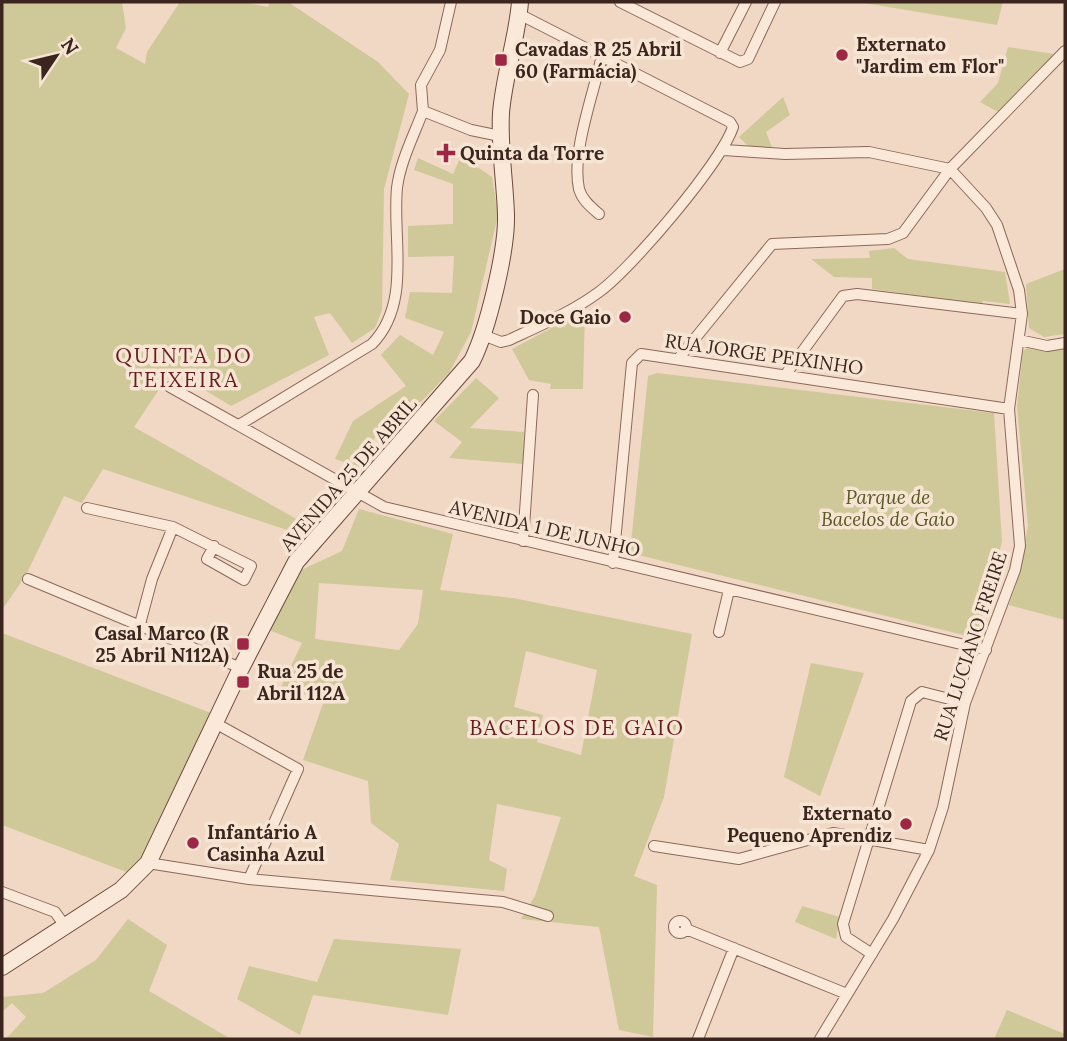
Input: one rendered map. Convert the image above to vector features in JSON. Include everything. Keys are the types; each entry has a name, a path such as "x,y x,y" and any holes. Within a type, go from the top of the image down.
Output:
{"main road":[{"name":"AVENIDA 25 DE ABRIL","path":"2,967 121,890 148,863 241,668 296,562 462,374 482,335 506,219 500,136 504,89 519,8"}],"street":[{"path":"239,425 372,344 388,324 396,287 397,187 423,111 421,85 440,50 451,2"},
{"path":"620,2 736,62 748,59 775,2"},
{"path":"720,53 746,2"},
{"path":"482,335 501,342 509,340 598,293 639,254 724,150 733,127 730,122 519,8"},
{"path":"679,358 772,244 896,237 903,233 950,169 1065,51"},
{"path":"599,214 586,203 579,190 579,155 602,55"},
{"path":"423,111 471,130 500,136"},
{"path":"724,150 785,154 869,152 950,169"},
{"name":"RUA LUCIANO FREIRE","path":"820,1039 872,954 929,850 943,807 965,703 1015,570 1020,546 1009,409 1022,314 1016,278 997,225 986,208 950,169"},
{"path":"786,374 843,296 865,295 1022,314"},
{"path":"1019,340 1047,346 1065,343"},
{"name":"RUA JORGE PEIXINHO","path":"613,563 632,363 641,354 1009,409"},
{"name":"AVENIDA 1 DE JUNHO","path":"170,387 398,512 986,650"},
{"path":"523,541 533,395"},
{"path":"87,508 173,527 214,546"},
{"path":"140,624 152,579 173,527"},
{"path":"28,579 241,668"},
{"path":"719,632 729,590"},
{"path":"872,954 853,944 842,931 914,696 922,692 965,703"},
{"path":"215,723 298,769 249,879"},
{"path":"654,846 739,859 833,832 929,850"},
{"path":"148,863 249,879 503,902 548,915"},
{"path":"2,892 55,912 65,926"},
{"path":"686,929 847,993"},
{"path":"698,1039 734,948"}],"green space":[{"path":"2,2 122,2 126,28 116,48 145,64 147,52 180,2 242,2 268,7 270,2 288,2 378,62 409,94 384,189 382,310 375,328 352,343 330,313 314,317 329,355 231,406 172,370 134,427 307,525 299,534 103,469 82,503 64,496 26,575 2,610"},
{"path":"858,2 1003,2 997,25"},
{"path":"1008,47 1054,54 998,112 980,102 998,83"},
{"path":"783,97 790,115 766,132 772,147 750,148 739,137"},
{"path":"461,156 492,177 498,215 471,332 449,373 384,440 375,437 361,468 335,459 353,421 406,386 381,355 400,335 433,355 444,332 405,318 410,292 452,293 454,256 408,257 408,226 453,224 453,184 414,170 418,158 453,174"},
{"path":"894,248 908,259 1005,272 1010,304 983,301 981,305 872,289 872,278 834,277 811,259 870,258 869,251"},
{"path":"1065,269 1065,334 1044,337 1029,328 1026,284"},
{"path":"585,310 583,389 550,389 551,384 529,380 512,349"},
{"path":"1028,348 1065,348 1065,620 1009,605 1016,585 1028,526 1017,406 1023,351"},
{"name":"Parque de Bacelos de Gaio","path":"657,373 994,413 1002,542 976,638 630,553 648,376"},
{"path":"476,378 499,398 470,428 524,432 523,464 449,458 462,442 434,421"},
{"path":"359,509 453,534 440,590 513,598 692,634 664,797 634,876 657,885 653,1037 619,1030 599,927 521,919 535,896 561,817 497,804 489,860 507,869 504,891 390,880 399,844 371,823 368,781 303,760 325,698 280,689 302,643 269,630 301,570 342,551","holes":["319,583 423,590 418,624 399,650 315,639","526,651 597,670 581,755 537,742 543,715 514,707"]},
{"path":"2,633 211,713 142,861 129,873 2,825"},
{"path":"811,663 864,673 820,796 784,777"},
{"path":"802,906 840,917 836,939 795,922"},
{"path":"128,919 167,945 149,991 231,1039 6,1039 26,1017 12,1003 2,1012 2,997 43,993 96,960"},
{"path":"334,939 461,949 448,1015 313,995 300,1035 237,999 249,966 317,982"},
{"path":"1007,1010 1065,1034 1065,1039 994,1039"}],"place":[{"name":"Externato \"Jardim em Flor\"","path":"842,55"},
{"name":"Cavadas R 25 Abril 60 (Farmácia)","path":"501,60"},
{"name":"Quinta da Torre","path":"446,153"},
{"name":"Doce Gaio","path":"625,317"},
{"name":"Casal Marco (R 25 Abril N112A)","path":"243,644"},
{"name":"Rua 25 de Abril 112A","path":"243,682"},
{"name":"Externato Pequeno Aprendiz","path":"906,824"},
{"name":"Infantário A Casinha Azul","path":"193,843"}],"district":[{"name":"QUINTA DO TEIXEIRA","path":"184,367"},
{"name":"BACELOS DE GAIO","path":"577,727"}]}
